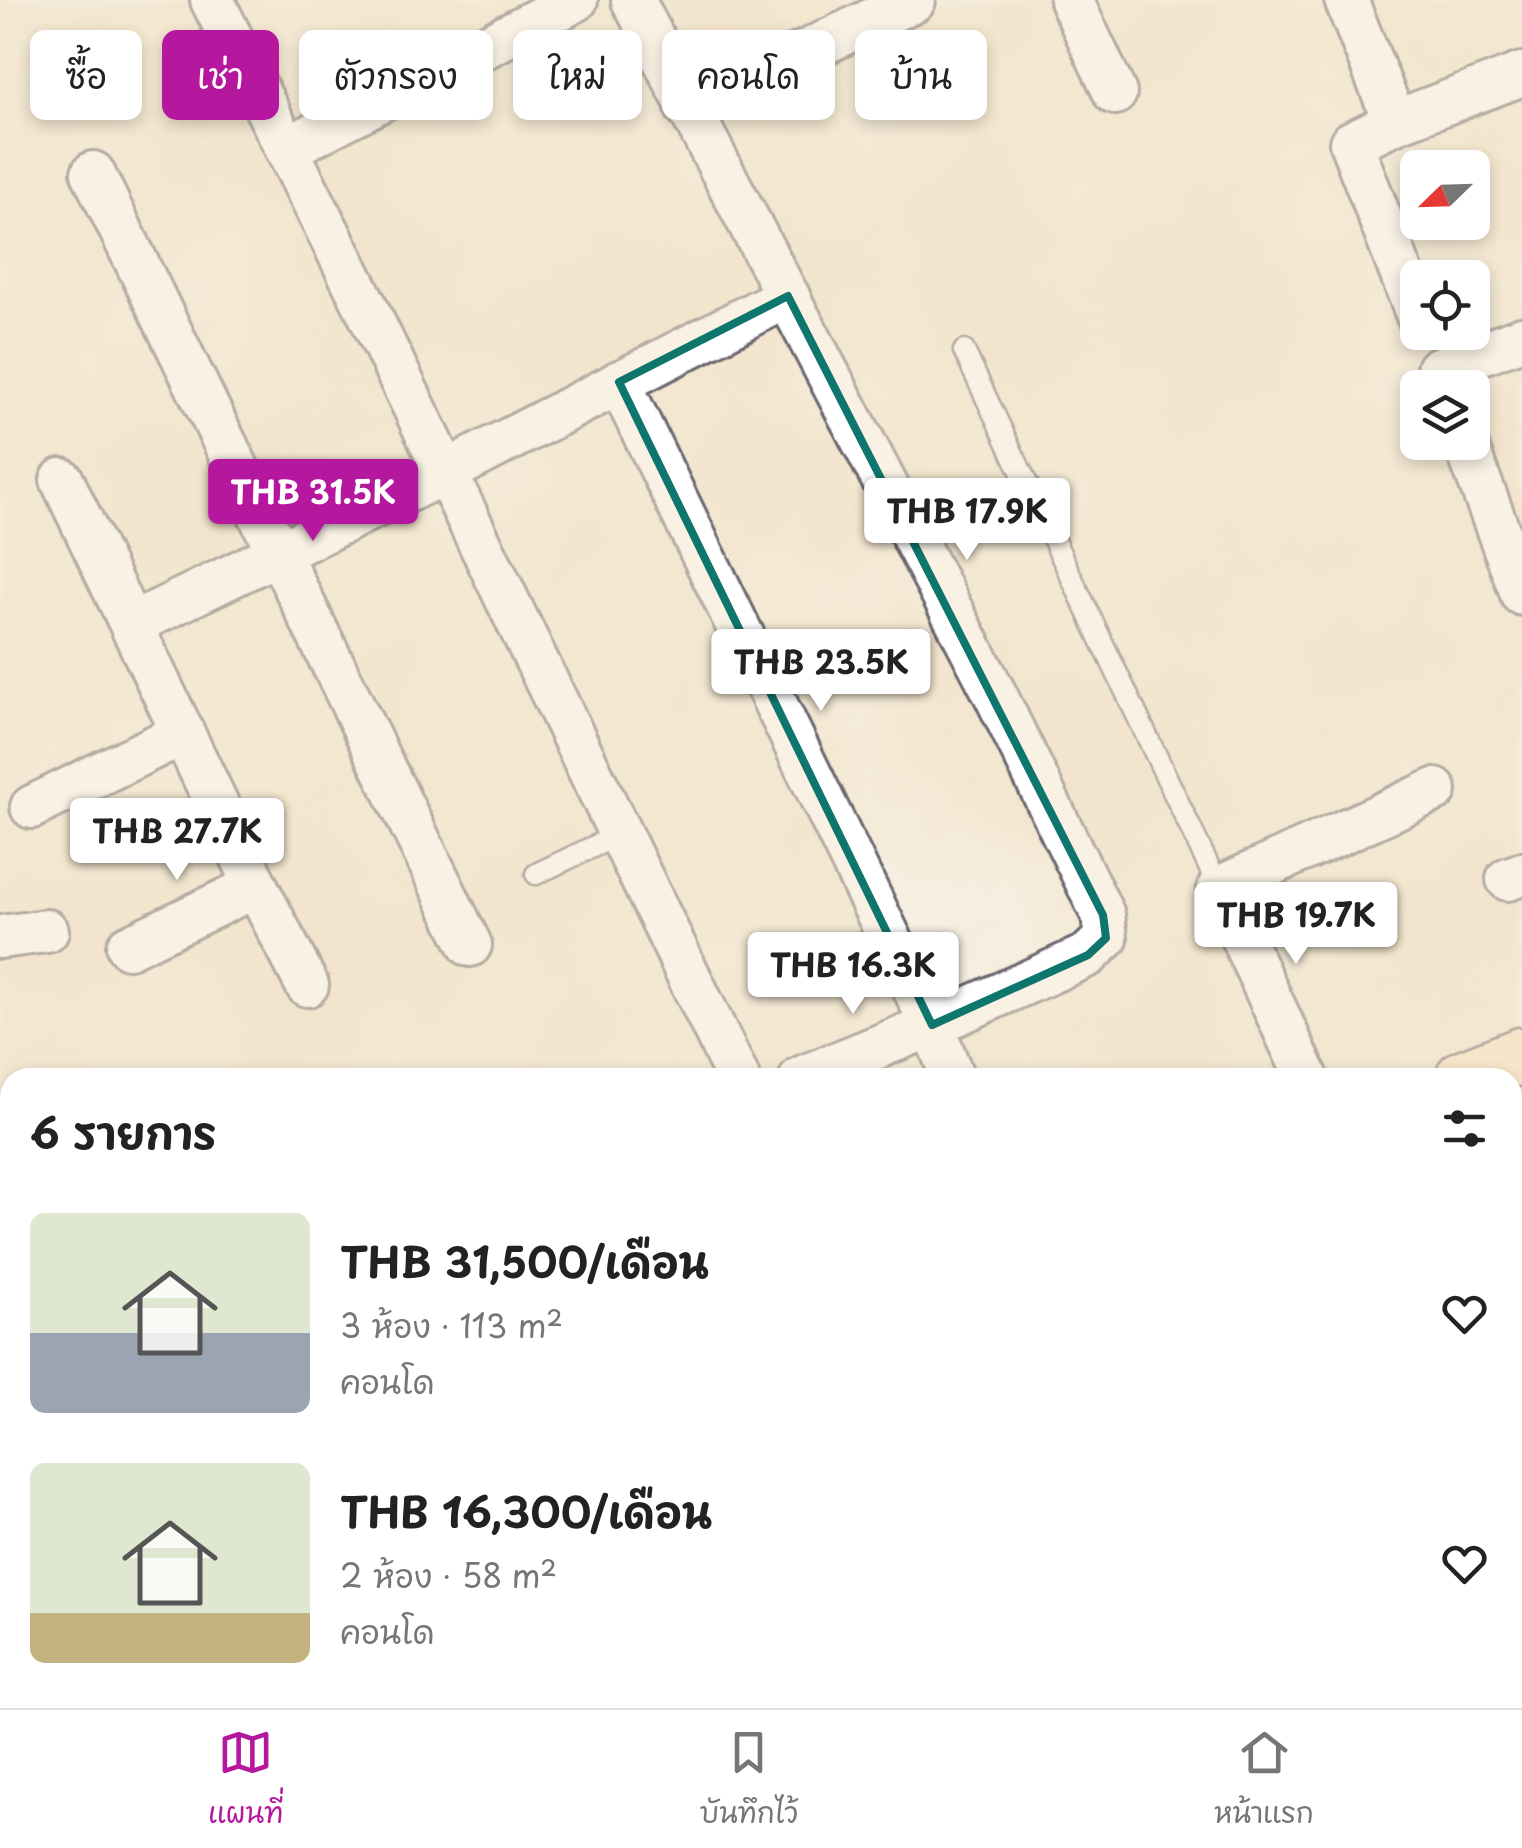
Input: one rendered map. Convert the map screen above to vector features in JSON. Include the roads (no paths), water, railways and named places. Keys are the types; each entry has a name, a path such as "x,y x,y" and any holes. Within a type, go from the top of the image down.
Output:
{"main road":[{"path":"1489,1068 1522,1055"}],"street":[{"path":"212,0 288,148 733,1068"},
{"path":"288,148 576,0"},
{"path":"633,0 662,58"},
{"path":"831,30 868,10 914,0"},
{"path":"1071,0 1115,92"},
{"path":"1346,0 1394,122"},
{"path":"1400,270 1351,144 1394,122 1522,74"},
{"path":"693,120 996,696 1103,916 1106,938 1088,955 826,1068"},
{"path":"93,173 470,945"},
{"path":"132,624 446,472 788,296"},
{"path":"1435,363 1522,338"},
{"path":"619,382 932,1024 949,1068"},
{"path":"1472,460 1522,594"},
{"path":"62,480 307,985"},
{"path":"32,808 184,733"},
{"path":"1301,1068 1219,888 1435,790"},
{"path":"128,947 256,886"},
{"path":"0,937 47,931"}],"lane":[{"path":"964,351 1219,888"},
{"path":"536,874 620,834"}]}
